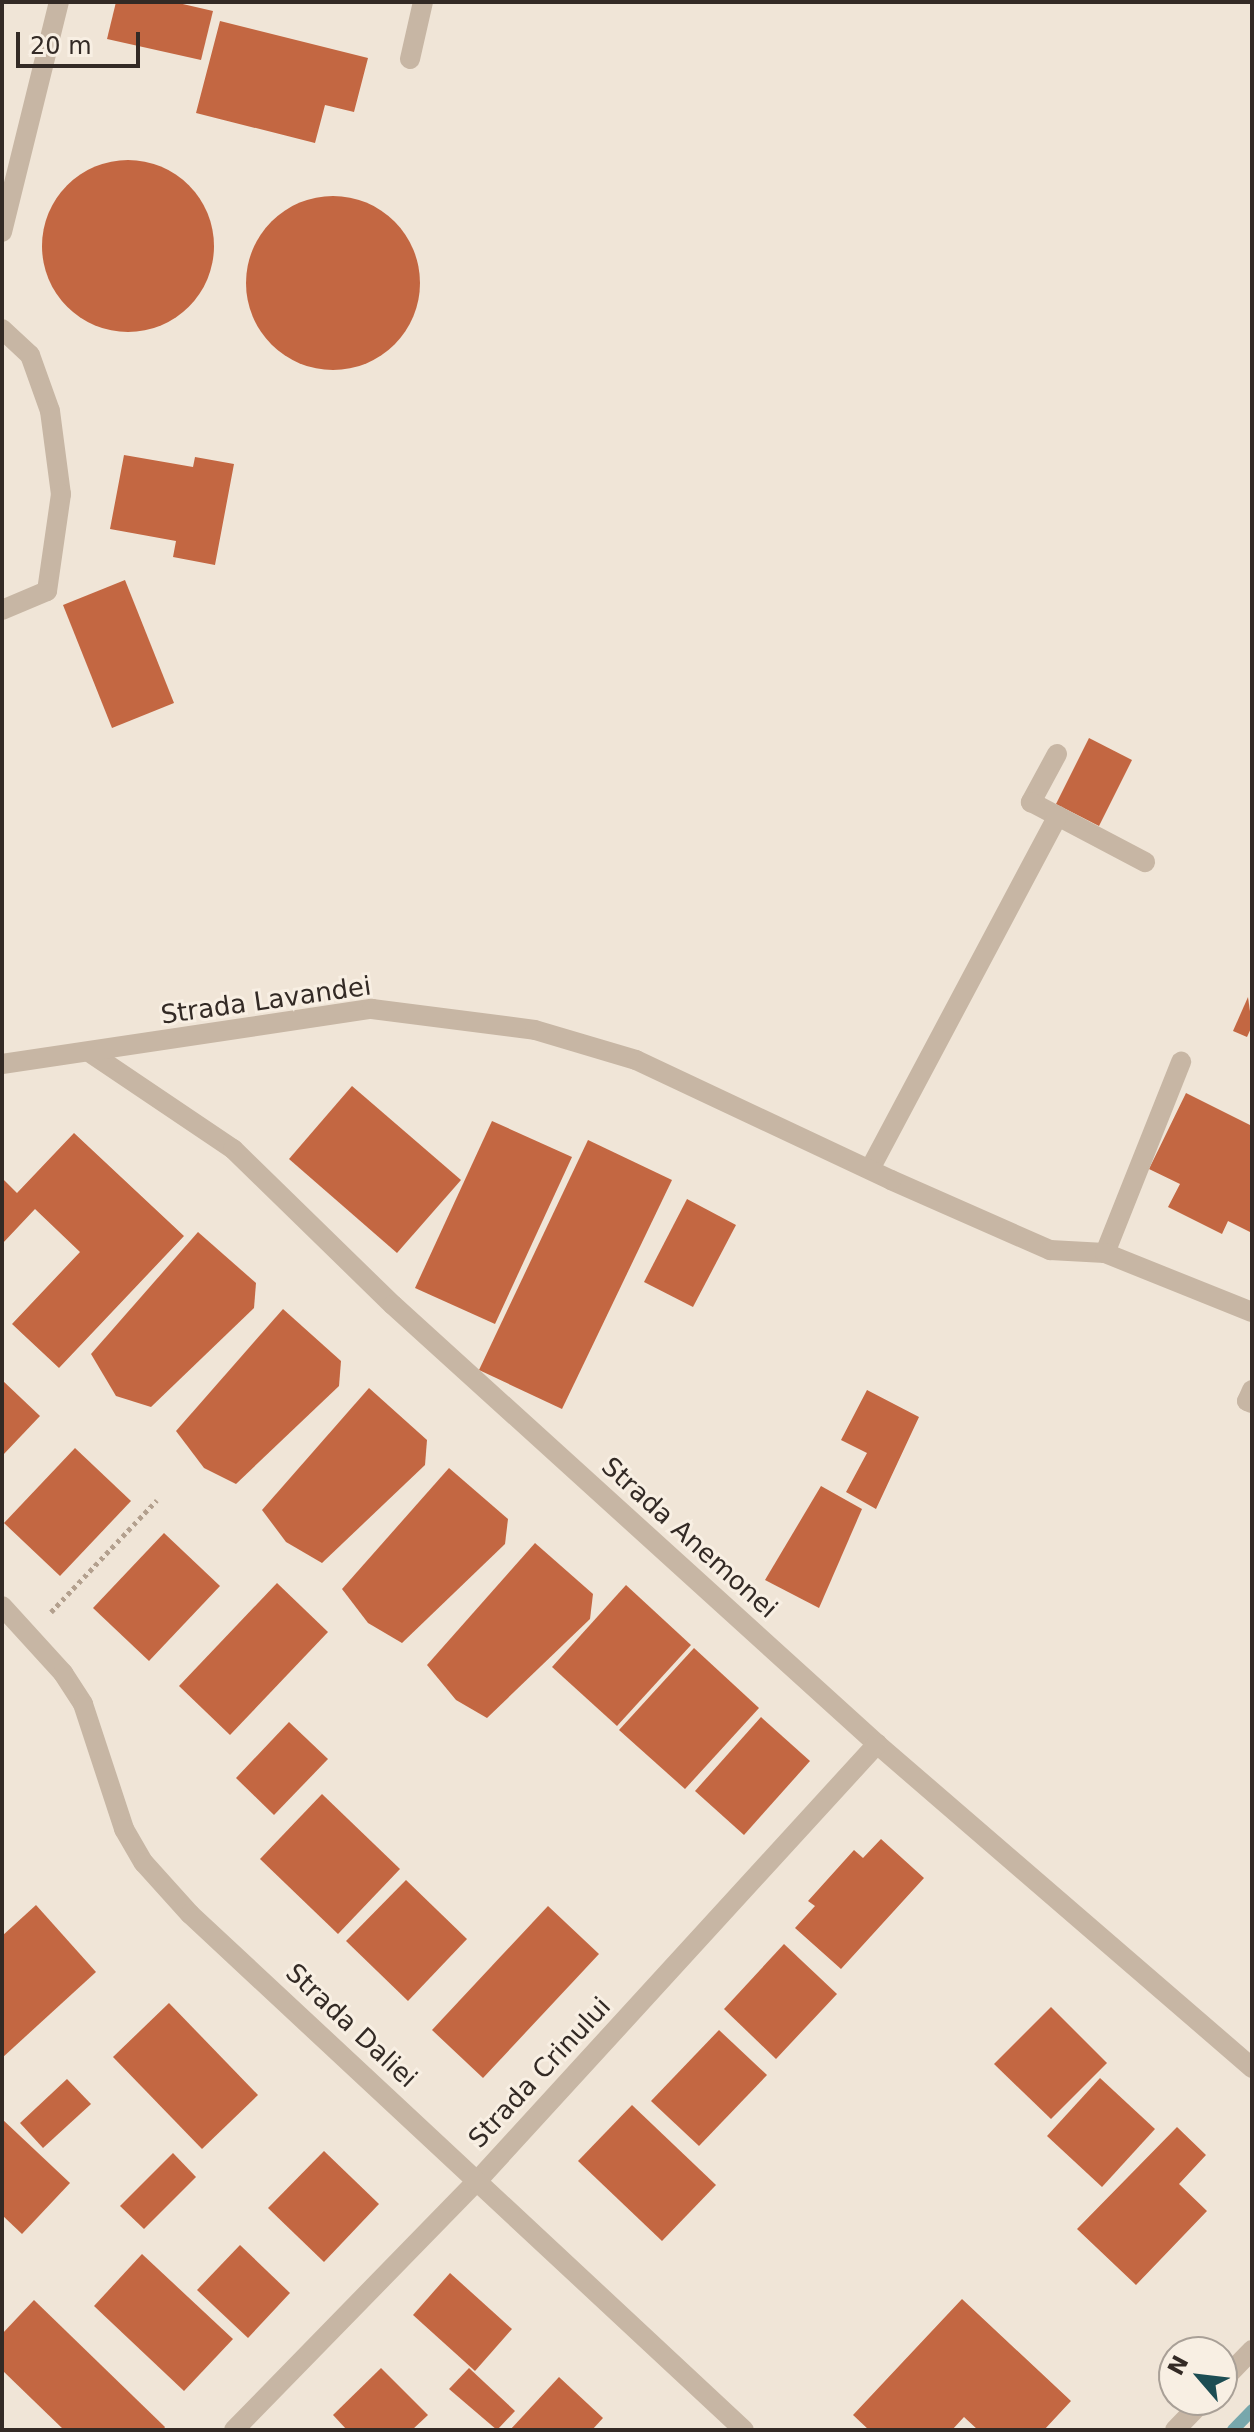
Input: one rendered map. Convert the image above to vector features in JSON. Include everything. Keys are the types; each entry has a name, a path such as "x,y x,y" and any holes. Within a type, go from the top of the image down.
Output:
{"street":[{"path":"2,232 59,2"},
{"path":"410,59 423,2"},
{"path":"2,329 30,355 50,411 61,494 47,591 2,610"},
{"path":"1057,754 1031,802 1145,862"},
{"path":"870,1169 1058,816"},
{"name":"Strada Lavandei","path":"2,1064 372,1009 535,1030 636,1060 891,1180 1050,1250 1105,1253 1252,1312"},
{"name":"Strada Anemonei","path":"89,1052 233,1149 393,1305 877,1744 1252,2068"},
{"path":"1105,1253 1181,1062"},
{"path":"1252,1390 1247,1401 1252,1403"},
{"name":"Strada Daliei","path":"2,1606 30,1634 83,1704 124,1829 144,1863 190,1914 479,2179 744,2430"},
{"name":"Strada Crinului","path":"234,2430 479,2179 877,1744"},
{"path":"1238,2364 1252,2350"}],"path":[{"path":"30,1634 157,1500"}],"building":[{"path":"116,2 174,2 213,11 201,60 107,39"},
{"path":"220,21 368,58 354,112 325,105 315,143 196,113"},
{"path":"128,160 161,166 189,185 208,213 214,246 208,279 189,307 161,326 128,332 95,326 67,307 48,279 42,246 48,213 67,185 95,166"},
{"path":"333,196 366,203 394,222 413,250 420,283 413,316 394,344 366,363 333,370 300,363 272,344 253,316 246,283 253,250 272,222 300,203"},
{"path":"124,455 193,467 195,457 234,464 215,565 173,557 176,541 110,529"},
{"path":"125,580 174,703 112,728 63,605"},
{"path":"1089,738 1132,760 1099,826 1056,804"},
{"path":"1248,997 1252,1026 1247,1037 1233,1031"},
{"path":"352,1086 461,1180 397,1253 289,1159"},
{"path":"1186,1093 1252,1126 1252,1233 1228,1221 1222,1234 1168,1207 1180,1184 1149,1169"},
{"path":"492,1121 572,1157 495,1324 415,1288"},
{"path":"74,1133 184,1236 59,1368 12,1324 80,1252 35,1209 2,1244 2,1178 17,1193"},
{"path":"588,1140 672,1180 562,1409 479,1370"},
{"path":"687,1199 736,1225 693,1307 644,1282"},
{"path":"198,1232 256,1283 254,1308 151,1407 116,1396 91,1354"},
{"path":"283,1309 341,1361 339,1386 236,1484 204,1468 176,1431"},
{"path":"2,1380 40,1416 2,1456"},
{"path":"369,1388 427,1440 425,1465 322,1563 286,1542 262,1510"},
{"path":"867,1390 919,1417 876,1509 846,1492 867,1453 841,1440"},
{"path":"75,1448 131,1501 60,1576 4,1523"},
{"path":"449,1468 508,1519 505,1544 402,1643 368,1623 342,1589"},
{"path":"821,1486 862,1509 819,1608 765,1580"},
{"path":"164,1533 220,1586 149,1661 93,1608"},
{"path":"535,1543 593,1594 590,1619 487,1718 456,1700 427,1665"},
{"path":"277,1583 328,1632 230,1735 179,1686"},
{"path":"626,1585 691,1645 617,1726 552,1667"},
{"path":"694,1648 759,1708 685,1789 619,1730"},
{"path":"761,1717 810,1761 744,1835 695,1791"},
{"path":"289,1722 328,1759 274,1815 236,1778"},
{"path":"322,1794 400,1869 338,1934 260,1859"},
{"path":"881,1839 924,1878 841,1969 795,1928 815,1906 808,1901 854,1850 863,1858"},
{"path":"406,1880 467,1939 408,2001 346,1941"},
{"path":"36,1905 96,1972 2,2058 2,1936"},
{"path":"548,1906 599,1954 483,2078 432,2030"},
{"path":"784,1944 837,1994 776,2059 724,2009"},
{"path":"169,2003 258,2095 202,2149 113,2057"},
{"path":"1051,2007 1107,2063 1051,2119 994,2064"},
{"path":"719,2030 767,2075 699,2146 651,2101"},
{"path":"1100,2078 1155,2129 1102,2187 1047,2136"},
{"path":"67,2079 91,2104 43,2148 20,2123"},
{"path":"632,2105 716,2185 662,2241 578,2161"},
{"path":"2,2119 70,2183 22,2234 2,2215"},
{"path":"1177,2127 1206,2155 1179,2184 1207,2211 1136,2285 1077,2229"},
{"path":"324,2151 379,2204 324,2262 268,2208"},
{"path":"173,2153 196,2177 144,2229 120,2206"},
{"path":"240,2245 290,2293 248,2338 197,2290"},
{"path":"142,2254 233,2339 184,2391 94,2306"},
{"path":"450,2273 512,2329 475,2371 413,2315"},
{"path":"962,2299 1071,2401 1044,2430 978,2430 964,2417 952,2430 869,2430 853,2415"},
{"path":"34,2300 165,2427 163,2430 64,2430 2,2370 2,2334"},
{"path":"381,2368 428,2415 412,2430 347,2430 333,2415"},
{"path":"469,2368 515,2411 497,2430 449,2389"},
{"path":"559,2377 603,2418 592,2430 510,2430"}],"waterway":[{"path":"1233,2430 1252,2410"}]}
